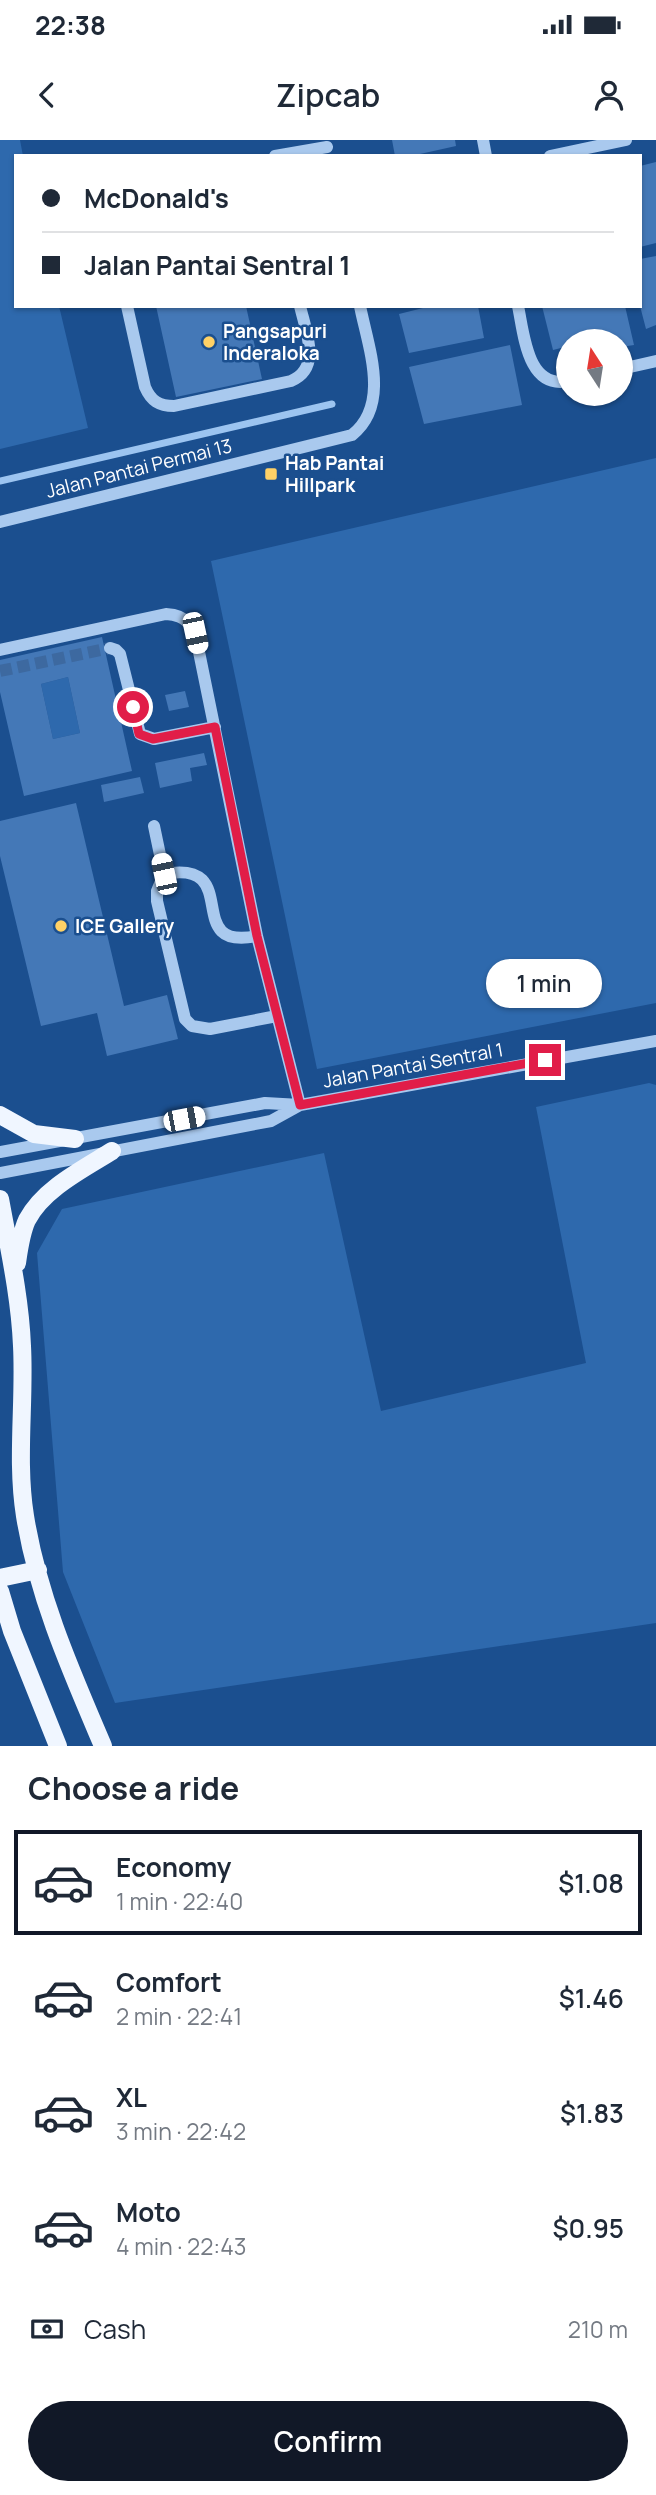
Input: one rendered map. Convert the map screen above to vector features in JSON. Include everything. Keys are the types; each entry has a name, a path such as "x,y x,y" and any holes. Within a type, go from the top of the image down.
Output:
{"main road":[{"path":"0,1115 34,1134 75,1139"},
{"path":"15,1279 19,1246 28,1219 45,1198 111,1151"},
{"path":"0,1199 15,1279 22,1345 21,1459 25,1515 56,1634 103,1746"},
{"path":"0,1578 38,1570"},
{"path":"0,1591 12,1631 58,1746"}],"street":[{"path":"560,154 626,140"},
{"path":"288,154 328,148"},
{"path":"127,308 149,396 155,403 174,406 300,377 310,361 300,308"},
{"name":"Jalan Pantai Permai 13","path":"0,522 352,435 363,426 370,414 375,388 359,308"},
{"path":"518,308 528,357 539,374 556,381"},
{"path":"634,366 656,361"},
{"path":"0,650 176,614 191,624 215,727 257,936 300,1105"},
{"path":"110,648 120,654 139,734 153,739 215,727"},
{"path":"154,826 164,874 157,891 157,901 185,1019 192,1026 210,1029 277,1016"},
{"path":"164,874 189,872 198,875 208,890 219,928 234,939 257,936"},
{"name":"Jalan Pantai Sentral 1","path":"0,1152 265,1103 300,1105 656,1041"},
{"name":"Jalan Pantai Sentral 1","path":"0,1173 271,1121 300,1105"}],"shaded area":[{"path":"0,140 20,140 23,154 14,154 14,308 59,308 88,428 0,449"},
{"path":"656,458 656,1003 317,1069 211,561"},
{"path":"68,677 80,733 53,739 41,684"},
{"path":"649,1083 656,1085 656,1623 115,1703 63,1572 37,1253 62,1209 324,1153 381,1411 586,1363 536,1107"}],"building":[{"path":"392,140 455,140 456,146 420,154 395,154"},
{"path":"656,162 656,243 642,246 642,166"},
{"path":"656,256 656,325 646,329 641,308 642,259"},
{"name":"Pangsapuri Inderaloka","path":"156,308 246,308 262,379 176,397"},
{"path":"423,308 478,308 484,338 409,353 399,314"},
{"path":"542,308 625,308 630,329 556,329 556,349 553,350"},
{"path":"510,345 522,405 424,424 409,367"},
{"path":"102,637 132,771 24,796 0,692 0,660","holes":["68,677 80,733 53,739 41,684"]},
{"path":"185,691 189,707 169,711 165,695"},
{"path":"204,753 207,765 190,768 192,781 160,788 155,763"},
{"path":"140,777 144,793 104,802 101,785"},
{"name":"ICE Gallery","path":"76,803 124,1006 167,995 178,1039 107,1056 97,1013 41,1026 0,856 0,821"}],"waterway":[{"path":"0,481 332,404"}],"tunnel":[{"path":"0,671 110,648"}],"place":[{"name":"Pangsapuri Inderaloka","path":"209,342"},
{"name":"Hab Pantai Hillpark","path":"271,474"},
{"name":"ICE Gallery","path":"61,926"}],"route":[{"path":"133,707 139,734 146,738 215,727 257,936 300,1105 545,1060"}]}
